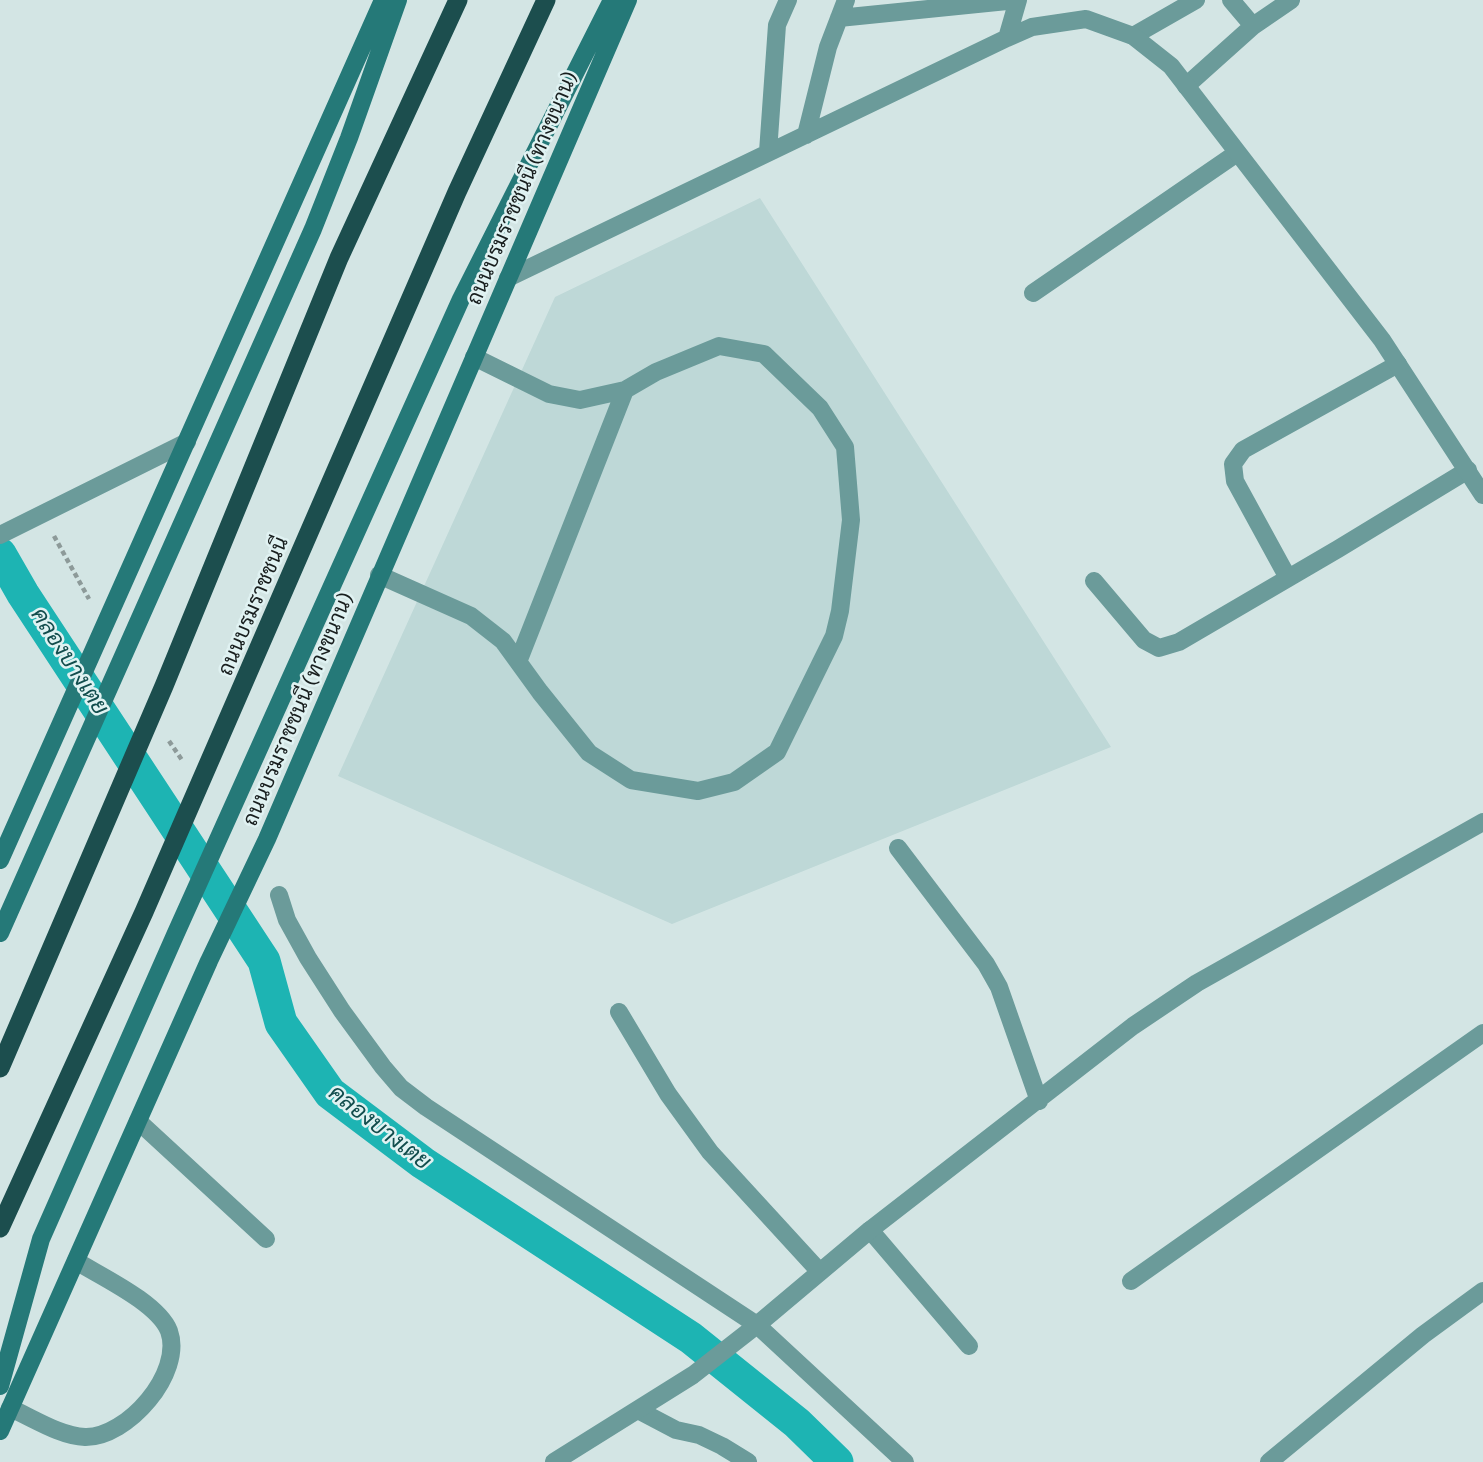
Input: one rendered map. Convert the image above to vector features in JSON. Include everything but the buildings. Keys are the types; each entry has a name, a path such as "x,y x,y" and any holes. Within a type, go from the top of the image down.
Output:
{"highway":[{"path":"0,1068 164,686 339,258 458,0"},
{"name":"ถนนบรมราชชนนี","path":"0,1228 144,912 457,192 545,0"}],"main road":[{"path":"0,860 383,0"},
{"path":"0,933 313,229 398,0"},
{"path":"0,1385 41,1239 176,933 461,299 612,0"},
{"name":"ถนนบรมราชชนนี (ทางขนาน)","path":"0,1431 209,961 267,839 628,0"}],"street":[{"path":"768,152 778,25 789,0"},
{"path":"806,135 828,47 846,0"},
{"path":"839,18 1018,0 1007,38"},
{"path":"1133,36 1195,0"},
{"path":"1231,0 1253,26"},
{"path":"1186,86 1253,26 1291,0"},
{"path":"508,278 1007,38 1032,27 1086,19 1133,36 1171,66 1398,364 1483,495"},
{"path":"1033,293 1237,153"},
{"path":"379,575 471,616 503,641 589,753 631,780 698,791 734,782 777,752 834,636 840,611 851,520 845,447 821,408 764,354 719,346 656,372 625,390 580,400 549,394 474,357"},
{"path":"1288,578 1235,481 1233,464 1244,450 1398,364"},
{"path":"517,662 625,390"},
{"path":"6,532 187,442"},
{"path":"1094,581 1144,640 1159,648 1179,642 1468,470"},
{"path":"554,1462 693,1375 870,1230 1133,1026 1197,983 1483,822"},
{"path":"898,848 992,976 1012,1022 1039,1101"},
{"path":"279,895 286,919 308,958 383,1068 401,1088 757,1325 905,1462"},
{"path":"619,1012 668,1094 710,1152 820,1272"},
{"path":"1131,1281 1483,1033"},
{"path":"138,1121 265,1239"},
{"path":"870,1230 970,1346"},
{"path":"10,1408 67,1433 86,1437 114,1430 144,1406 164,1377 171,1355 169,1331 149,1305 76,1261"},
{"path":"1269,1462 1403,1351 1483,1291"},
{"path":"638,1410 676,1430 722,1446 748,1462"}],"shaded area":[{"path":"760,198 1111,747 672,924 338,776 555,297"}],"waterway":[{"name":"คลองบางเตย","path":"0,554 23,594 264,961 281,1023 330,1093 423,1163 691,1338 797,1423 837,1462"}]}
